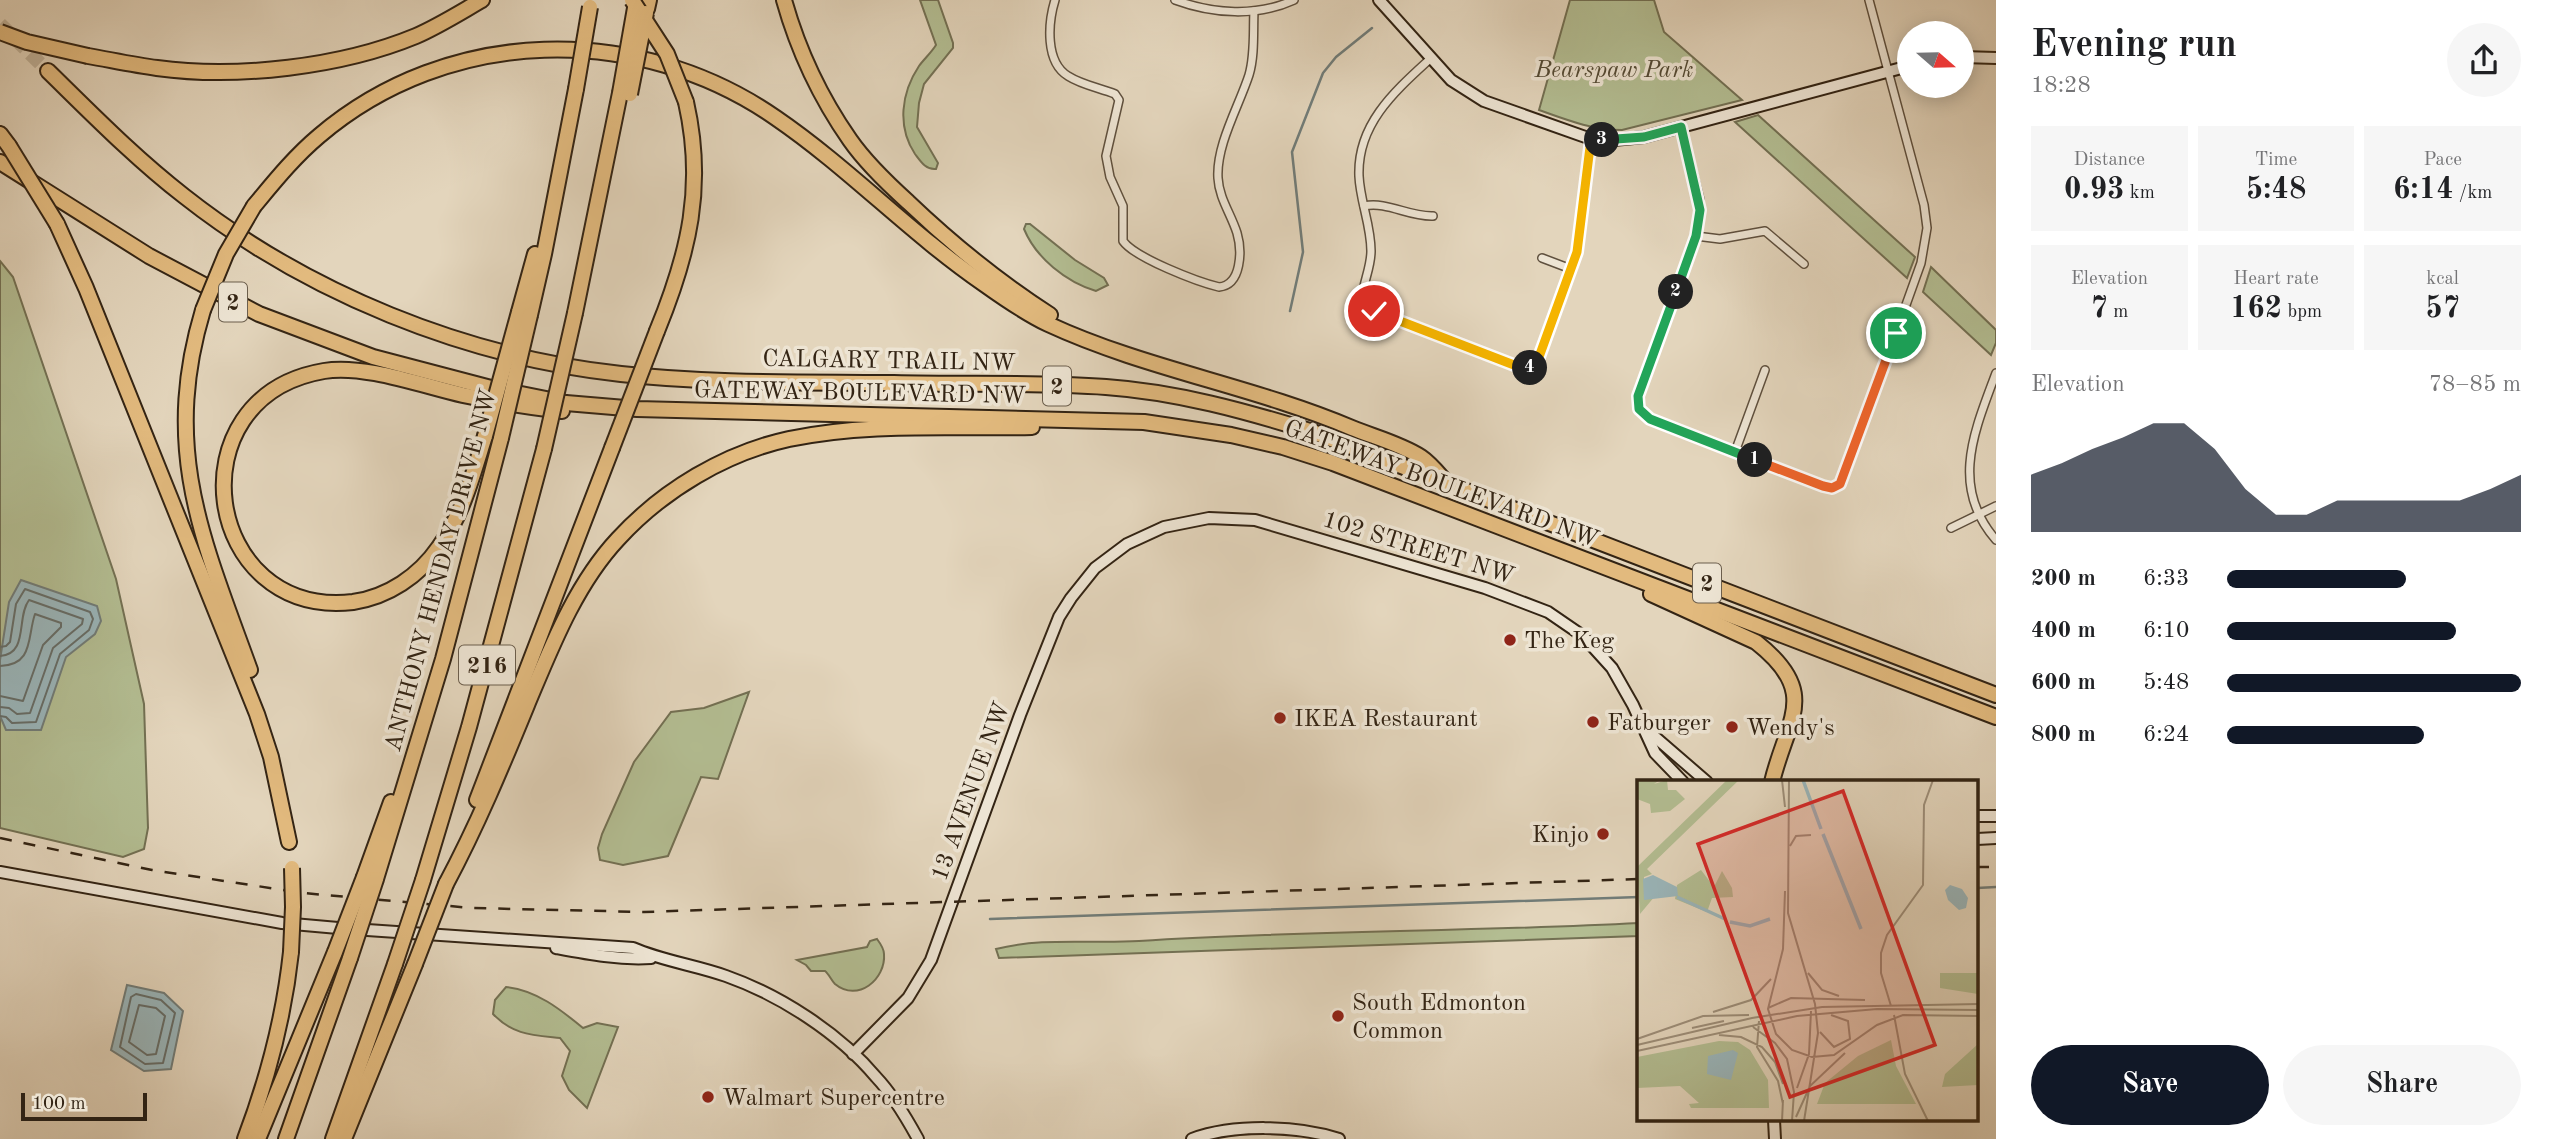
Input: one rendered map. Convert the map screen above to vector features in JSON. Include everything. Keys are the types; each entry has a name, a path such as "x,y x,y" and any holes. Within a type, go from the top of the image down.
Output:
{"highway":[{"path":"0,32 27,42 88,56 168,69 272,71 344,58 416,36 482,0"},
{"path":"784,0 812,77 850,140 865,159 931,224 979,265 1083,338"},
{"path":"344,1139 446,884 685,253 692,219 695,163 692,128 686,102 667,54 640,3"},
{"name":"216","path":"333,1139 423,880 473,715 544,449 624,94 640,3"},
{"path":"590,4 567,138 546,209 525,313 485,436 457,518 439,548 421,569 382,596 335,604 311,600 289,592 266,578 240,548 231,530 224,503 223,475 237,430 254,405 268,394 291,380 314,373 349,369 508,404 598,416 648,418 728,413"},
{"path":"289,842 289,813 271,731 217,580 190,488 186,402 190,363 203,310 226,254 254,206 298,155 321,134 367,102 418,76 475,58 539,49 593,50 645,59 720,86 773,116 816,148 958,266 1047,324 1128,354 1259,393 1328,418 1422,457 1449,484"},
{"name":"CALGARY TRAIL NW","path":"48,71 128,148 185,197 249,242 330,287 392,315 502,351 576,368 651,377 1105,387 1150,392 1253,413 1313,432 1965,684 1996,693"},
{"path":"4,140 57,224 86,288 257,714 271,757 292,869 291,952 282,1017 272,1058 245,1139"},
{"name":"GATEWAY BOULEVARD NW","path":"0,162 179,273 248,309 373,357 462,382 566,403 637,410 1102,419 1194,428 1283,447 1333,463 1605,566 1996,717"},
{"name":"ANTHONY HENDAY DRIVE NW","path":"286,1139 350,958 370,878 426,716 465,579 500,438 525,313"},
{"path":"446,884 475,829 538,680 575,601 597,565 618,538 664,496 705,471 751,449 802,437 884,430 1071,427 1102,419"},
{"path":"1605,566 1653,595 1756,642 1780,664 1793,687 1796,702 1792,724 1771,779"},
{"path":"258,1139 335,952 370,878"}],"street":[{"path":"1055,0 1051,41 1058,66 1070,77 1115,94 1119,100 1106,156 1110,177 1123,205 1123,241 1131,250 1150,260 1213,285 1226,286 1232,281 1237,269 1238,241 1220,191 1218,171 1220,154 1251,68 1254,11"},
{"path":"1175,0 1208,10 1254,11 1294,0"},
{"path":"1379,0 1451,80 1483,101 1591,139 1629,139 1681,127 1897,68"},
{"path":"1681,127 1700,200 1700,220 1638,396 1639,409 1650,419 1823,486 1836,487 1843,479 1851,459 1921,263 1926,238 1924,205 1869,0"},
{"path":"1974,57 1996,58"},
{"path":"1430,59 1389,97 1372,124 1360,164 1359,176 1371,250 1362,294 1363,303 1369,309 1514,365 1530,368 1539,357 1571,269 1580,233 1591,139"},
{"path":"1364,206 1377,205 1415,216 1433,216"},
{"path":"1696,236 1720,239 1765,232 1804,264"},
{"path":"1542,258 1571,269"},
{"path":"1735,452 1765,370"},
{"path":"1996,373 1976,428 1969,462 1972,494 1980,514 1996,540"},
{"path":"1951,528 1996,506"},
{"name":"102 STREET NW","path":"1127,544 1154,531 1188,521 1209,518 1255,520 1528,603 1567,624 1599,653 1623,686 1646,729 1655,753 1681,780"},
{"name":"13 AVENUE NW","path":"853,1054 908,998 931,960 1020,715 1059,617 1070,598 1095,568 1127,544"},
{"name":"102 STREET NW","path":"1646,729 1705,780"},
{"path":"0,873 282,923 512,940 600,956 656,958 698,967 747,985 808,1019 853,1054 884,1086 918,1139"},
{"path":"1192,1139 1259,1129 1293,1130 1339,1139"}],"green space":[{"path":"920,0 938,0 953,43 953,48 924,84 919,103 917,127 938,163 936,169 927,167 915,154 909,144 904,121 903,110 908,87 919,66 936,45"},
{"name":"Bearspaw Park","path":"1570,0 1654,0 1664,32 1742,100 1622,130 1590,126 1539,110"},
{"path":"1758,115 1915,257 1907,278 1735,122"},
{"path":"1026,224 1030,224 1075,260 1104,278 1108,285 1096,291 1074,282 1053,268 1029,240 1024,229"},
{"path":"0,261 13,277 116,579 144,704 148,828 144,849 123,857 0,828"},
{"path":"1931,267 1996,330 1996,343 1991,355 1923,292"},
{"path":"749,692 718,779 701,777 668,856 623,865 600,860 598,848 602,834 634,762 671,712 704,708"},
{"path":"1637,923 1637,936 999,958 996,949 1049,942 1121,942"},
{"path":"877,939 884,954 883,963 875,979 869,986 861,989 844,989 835,984 825,971 811,971 797,960 867,947 870,941"},
{"path":"506,987 537,996 583,1028 597,1023 618,1027 587,1108 569,1090 562,1076 570,1051 560,1038 516,1030 493,1014 495,1000"}],"water":[{"path":"21,580 97,606 101,621 95,634 66,657 41,730 6,730 0,716 0,660 9,602"},
{"path":"127,985 164,993 183,1011 171,1069 144,1071 111,1050"}],"waterway":[{"path":"1290,311 1303,252 1292,152 1323,73 1336,57 1372,28"},
{"path":"1979,888 1996,887"},
{"path":"990,919 1637,897"}],"tunnel":[{"path":"0,24 48,71"}],"railway":[{"path":"0,838 152,870 303,893 472,908 644,912 1637,879"},
{"path":"1979,867 1996,867"}],"place":[{"name":"The Keg","path":"1510,640"},
{"name":"IKEA Restaurant","path":"1280,718"},
{"name":"Fatburger","path":"1593,722"},
{"name":"Wendy's","path":"1732,727"},
{"name":"Kinjo","path":"1603,834"},
{"name":"South Edmonton Common","path":"1338,1016"},
{"name":"Walmart Supercentre","path":"708,1097"}],"route":[{"path":"1374,311 1514,365 1530,368 1539,357 1577,252 1591,139 1615,141 1644,137 1681,127 1700,200 1700,220 1638,396 1637,406 1641,413 1650,419 1828,488 1836,487 1846,472 1896,333"}]}
